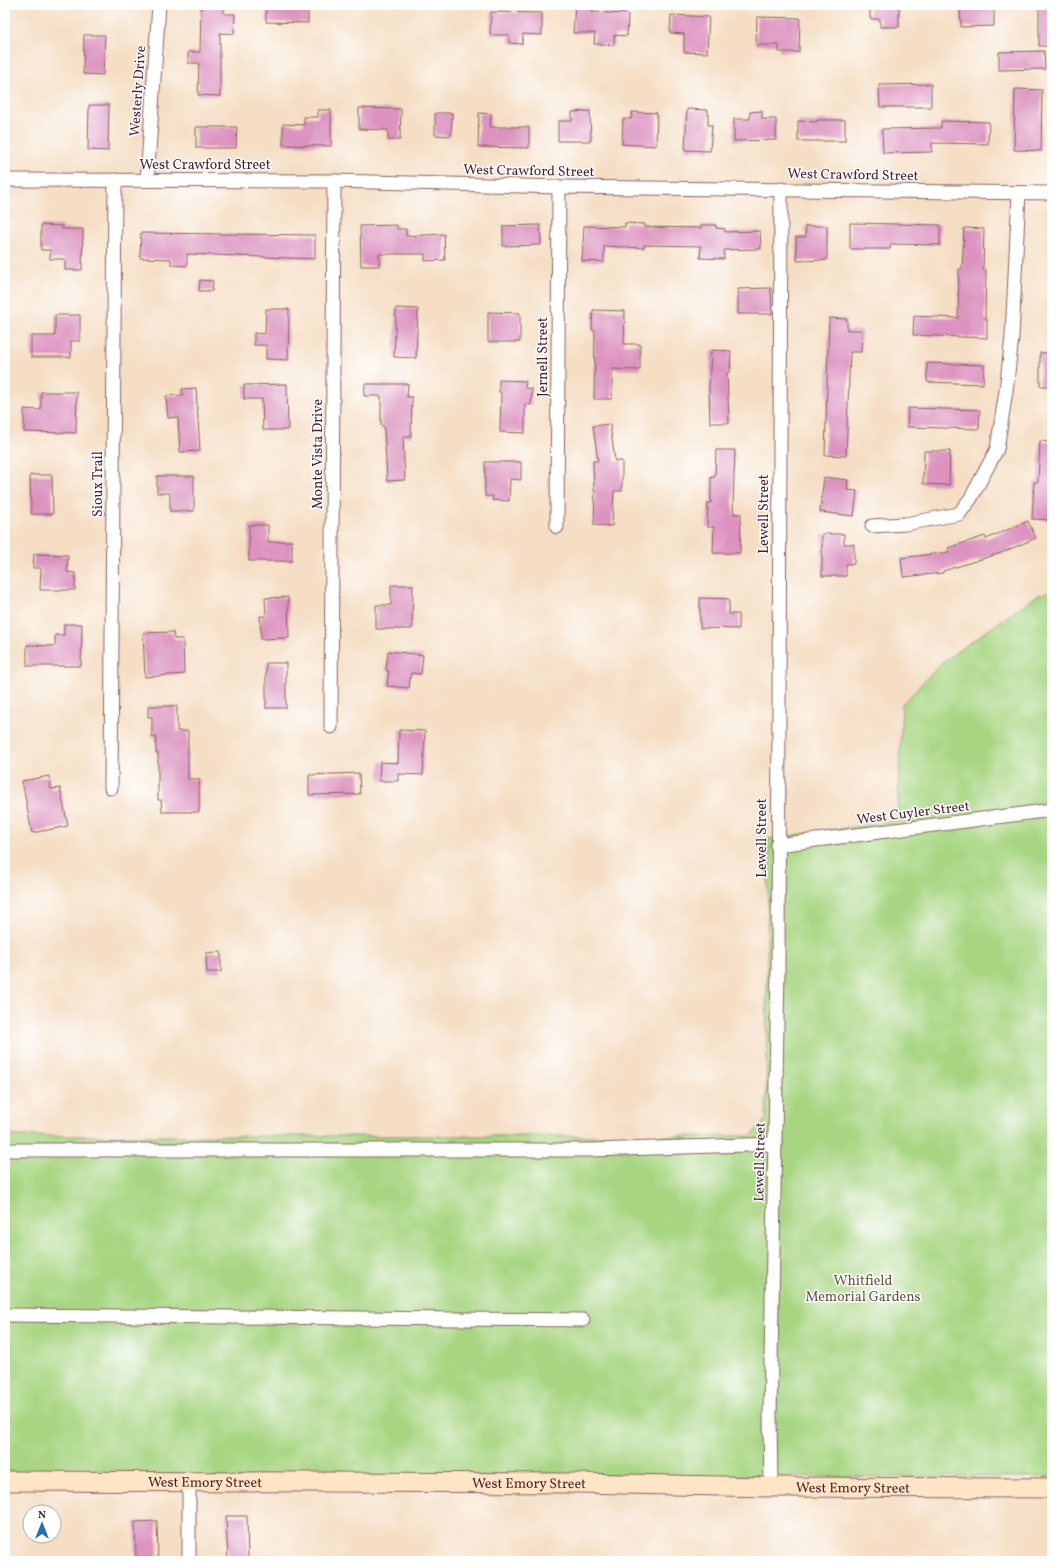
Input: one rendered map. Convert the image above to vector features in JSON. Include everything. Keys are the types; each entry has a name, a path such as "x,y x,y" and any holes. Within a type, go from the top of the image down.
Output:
{"street":[{"name":"Westerly Drive","path":"147,180 159,5"},
{"name":"West Crawford Street","path":"5,180 334,181 558,187 1052,193"},
{"name":"Sioux Trail","path":"111,788 115,180"},
{"name":"Monte Vista Drive","path":"331,727 334,181"},
{"name":"Jernell Street","path":"557,527 558,187"},
{"name":"Lewell Street","path":"771,1488 770,1417 778,969 777,845 780,189"},
{"path":"872,526 905,524 959,514 971,498 997,449 1006,391 1012,337 1019,193"},
{"name":"West Cuyler Street","path":"777,845 1052,810"},
{"path":"5,1150 592,1150 775,1144"},
{"path":"5,1315 583,1320"},
{"name":"West Emory Street","path":"5,1481 189,1483 576,1483 771,1488 1052,1488"},
{"path":"189,1483 189,1561"}],"green space":[{"name":"Whitfield Memorial Gardens","path":"1052,591 1052,1477 402,1476 5,1483 5,1136 751,1136 766,1119 768,839 897,821 902,704 944,661 1038,595"}],"building":[{"path":"201,5 224,5 224,14 235,14 234,34 220,33 220,96 198,95 199,63 188,63 188,52 200,52"},
{"path":"266,5 308,5 308,23 266,22"},
{"path":"575,5 592,5 592,12 628,14 627,36 614,35 614,45 594,44 595,33 573,33"},
{"path":"870,5 899,5 899,27 880,27 880,19 870,19"},
{"path":"1039,5 1052,5 1052,46 1039,46"},
{"path":"994,7 994,26 961,27 960,8"},
{"path":"491,12 542,13 542,35 523,34 522,44 509,43 509,35 490,35"},
{"path":"671,15 709,17 707,53 684,52 684,34 670,33"},
{"path":"757,17 800,18 799,52 779,52 779,45 756,45"},
{"path":"84,35 105,35 103,75 83,74"},
{"path":"1044,51 1045,69 999,70 999,52"},
{"path":"931,84 931,107 880,107 879,85"},
{"path":"1015,89 1042,90 1041,151 1014,150"},
{"path":"89,105 109,105 108,151 88,150"},
{"path":"359,108 401,109 400,140 388,140 388,130 359,129"},
{"path":"687,109 708,110 708,125 712,125 710,151 685,150"},
{"path":"318,110 331,110 331,146 283,145 283,124 304,125 304,117 318,117"},
{"path":"590,111 591,141 558,141 558,121 572,121 572,112"},
{"path":"762,111 762,119 776,119 776,140 734,141 734,119 750,119 750,112"},
{"path":"632,112 657,113 656,146 622,144 623,119 631,119"},
{"path":"435,113 452,113 451,136 435,135"},
{"path":"479,113 491,114 490,127 529,127 529,148 478,147"},
{"path":"817,120 845,120 845,141 798,141 798,121 817,122"},
{"path":"941,121 989,122 988,144 932,143 932,152 883,153 882,129 941,128"},
{"path":"196,127 237,127 236,148 196,148"},
{"path":"625,223 645,224 645,227 701,228 701,225 716,225 716,228 725,229 725,232 760,231 761,249 724,250 724,259 700,258 701,246 644,245 644,248 604,246 604,262 582,261 584,226 625,227"},
{"path":"850,223 940,225 940,245 891,244 890,249 850,249"},
{"path":"41,225 62,226 62,229 83,229 82,270 65,270 65,259 50,259 50,250 41,250"},
{"path":"397,225 397,229 406,229 406,236 444,234 445,260 425,261 425,254 379,254 379,266 361,266 360,226"},
{"path":"540,225 541,245 503,246 503,226"},
{"path":"805,226 827,226 827,260 797,261 796,237 806,237"},
{"path":"964,228 984,229 983,270 986,270 985,319 987,319 987,338 913,335 914,316 958,318 959,269 962,269"},
{"path":"141,233 315,235 315,259 187,254 187,266 171,265 171,259 140,258"},
{"path":"200,280 213,281 212,291 199,291"},
{"path":"771,288 772,314 738,314 738,289"},
{"path":"396,308 418,309 416,358 394,357"},
{"path":"266,309 289,309 288,360 266,359 266,345 254,345 254,333 265,334"},
{"path":"593,310 625,311 624,344 640,344 640,370 612,369 612,399 594,399 595,331 592,330"},
{"path":"488,312 520,313 520,342 488,342"},
{"path":"55,315 80,315 80,341 71,341 71,357 31,357 31,336 55,336"},
{"path":"829,318 847,319 847,330 862,330 861,352 850,352 846,456 825,455"},
{"path":"711,350 731,351 730,372 727,372 729,423 710,423 709,389"},
{"path":"1040,353 1052,353 1052,386 1040,386"},
{"path":"927,363 984,365 983,384 927,382"},
{"path":"499,380 526,381 525,388 532,389 531,405 525,404 525,433 500,432 501,392 499,392"},
{"path":"287,384 288,430 263,430 262,399 244,399 244,385"},
{"path":"365,384 408,384 407,397 412,397 411,437 403,437 405,480 387,481 384,426 381,426 381,396 364,396"},
{"path":"196,388 200,451 180,452 178,417 168,418 166,396 183,395 182,389"},
{"path":"41,392 77,392 76,433 24,432 24,409 41,410"},
{"path":"908,408 980,410 979,429 907,427"},
{"path":"610,424 615,461 622,461 622,491 614,491 612,526 594,525 595,491 593,461 598,461 593,426"},
{"path":"1040,441 1052,442 1051,520 1032,519 1034,482 1038,482"},
{"path":"716,450 735,450 733,503 734,514 741,514 740,553 713,553 714,527 707,527 708,503 711,503 711,477 715,477"},
{"path":"924,451 950,451 949,485 923,484"},
{"path":"485,462 521,462 521,480 510,479 509,501 492,500 493,496 485,496"},
{"path":"30,475 52,475 53,514 31,514"},
{"path":"157,476 194,476 194,511 170,511 170,493 157,493"},
{"path":"824,477 848,480 847,490 857,491 854,516 820,512"},
{"path":"1028,521 1036,538 1001,553 943,571 943,573 903,577 901,558 949,552 948,548 985,536 986,539"},
{"path":"249,525 268,525 268,542 292,541 292,561 249,561"},
{"path":"822,534 844,534 844,544 854,544 854,564 846,564 846,576 822,576"},
{"path":"34,554 68,555 67,572 75,573 75,590 40,590 41,568 33,568"},
{"path":"391,585 413,585 412,629 376,629 376,605 391,605"},
{"path":"288,597 289,638 261,639 260,616 266,616 265,598"},
{"path":"700,598 729,599 729,614 739,614 739,629 700,628"},
{"path":"64,624 82,624 81,666 27,666 27,645 55,646 55,635 64,635"},
{"path":"173,632 174,639 183,639 184,674 145,677 143,633"},
{"path":"388,651 423,655 421,674 411,673 409,688 387,686 389,671 386,670"},
{"path":"266,663 286,663 286,708 266,708"},
{"path":"148,706 177,706 177,731 188,731 188,779 199,779 199,812 162,812 161,800 158,800 158,753 156,753 156,737 152,737 152,717 148,717"},
{"path":"399,730 425,731 423,775 398,774 398,781 379,781 380,762 398,763"},
{"path":"359,773 360,794 309,795 309,775"},
{"path":"49,776 51,789 60,788 68,826 32,833 22,781"},
{"path":"221,952 221,972 207,972 206,953"},
{"path":"226,1516 247,1516 248,1561 228,1561"},
{"path":"157,1521 158,1561 136,1561 135,1522"}]}
